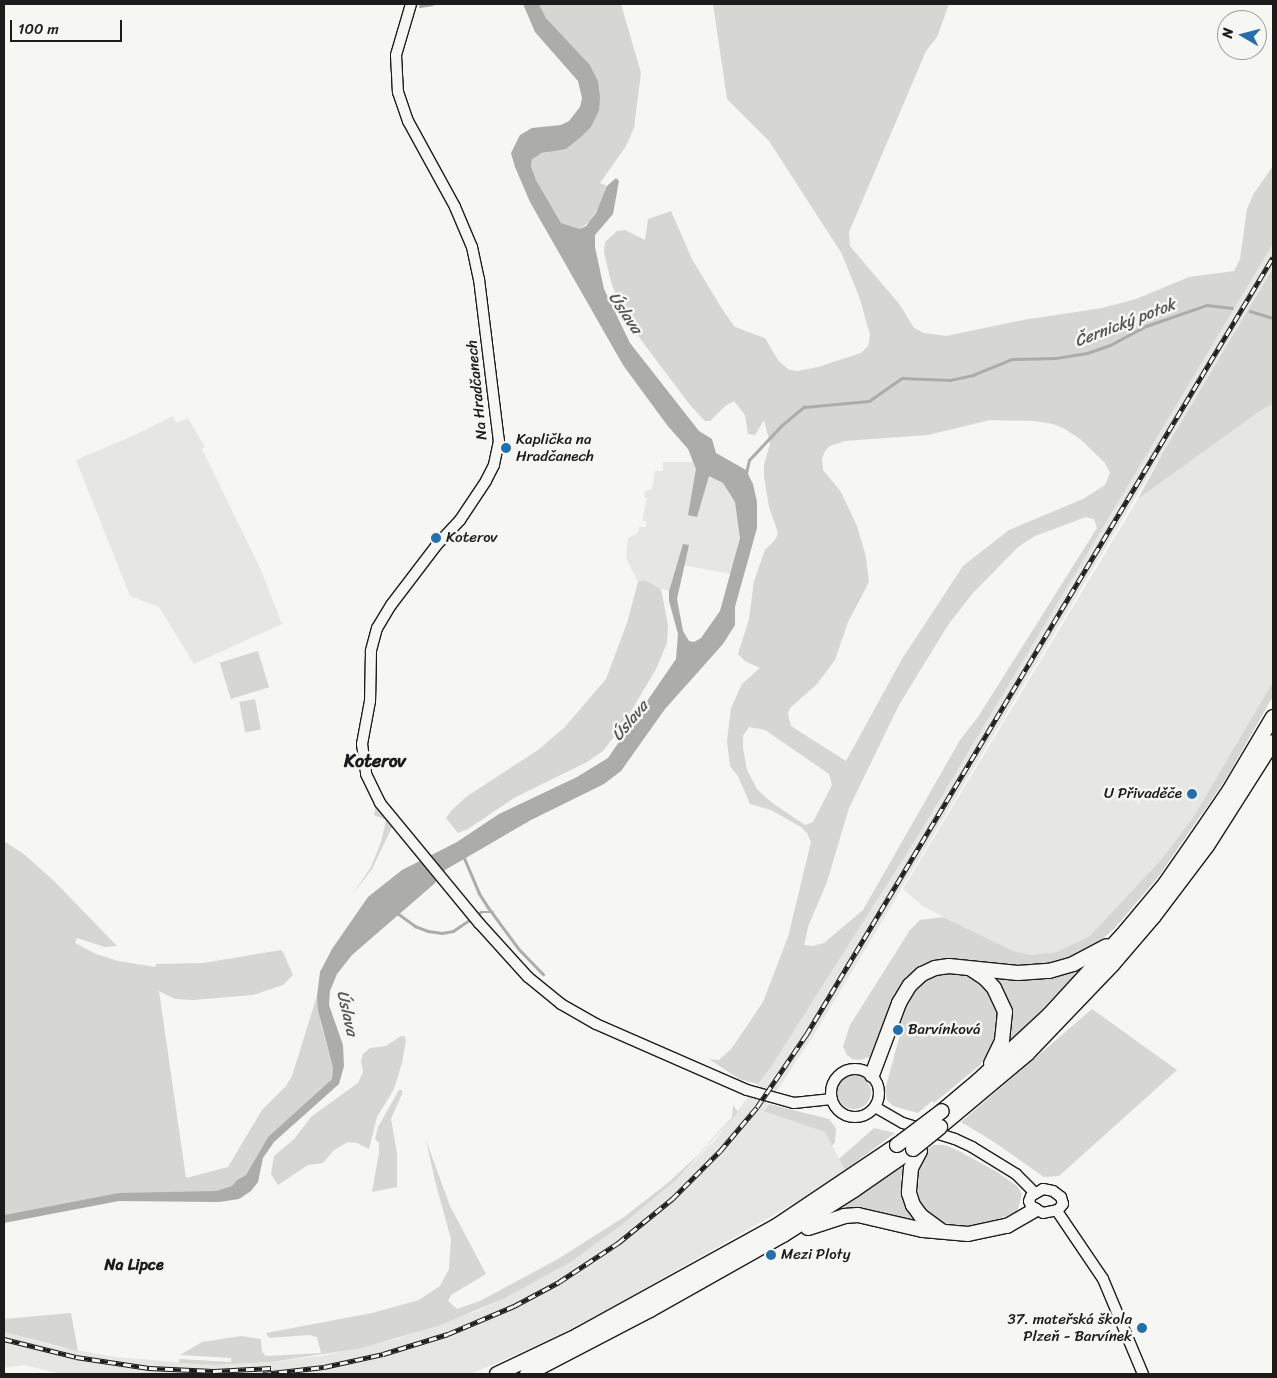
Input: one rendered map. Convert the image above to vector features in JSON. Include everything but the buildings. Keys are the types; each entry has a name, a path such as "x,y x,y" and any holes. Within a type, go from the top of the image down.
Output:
{"highway":[{"path":"502,1372 577,1336 778,1225 897,1145 979,1080 1049,1015 1125,932 1165,884 1229,791 1273,716"},
{"path":"527,1374 608,1333 783,1235 916,1150 940,1127 1027,1054 1124,952 1207,846 1273,742"},
{"path":"872,1075 899,1003 910,985 922,974 935,968 949,966 1018,973 1049,972 1084,959 1125,932"},
{"path":"966,967 990,983 998,994 1005,1012 1004,1034 1000,1048 979,1080"},
{"path":"916,1150 909,1174 911,1200 925,1220 948,1233"},
{"path":"783,1235 830,1220 858,1215 948,1233 968,1234 993,1230 1016,1222 1036,1210"}],"street":[{"name":"Na Hradčanech","path":"411,4 398,40 395,67 398,92 408,121 455,207 474,255 480,278 499,441 494,465 486,481 460,520 436,546 385,612 375,634 369,668 370,701 363,734 362,761 371,788 398,825 479,923 534,982 562,1004 596,1024 747,1090 794,1102 832,1099"},
{"path":"857,1069 872,1075 878,1087 878,1101 875,1107 864,1115 851,1116 839,1110 832,1099 833,1085 842,1073 857,1069"},
{"path":"875,1107 903,1123 955,1139 972,1147 1016,1174 1034,1192"},
{"path":"1046,1189 1058,1194 1063,1203 1058,1211 1047,1213 1036,1210 1029,1201 1034,1192 1046,1189"},
{"path":"1058,1211 1103,1279 1143,1374"}],"shaded area":[{"path":"523,4 539,4 546,18 590,65 598,81 600,97 599,111 591,127 582,136 566,149 542,153 532,159 531,166 536,180 561,223 580,229 586,226 596,213 607,186 616,178 619,181 613,214 595,235 595,247 604,289 630,343 699,431 712,439 716,453 746,470 753,484 757,502 757,528 735,607 735,625 723,644 665,709 621,771 604,784 531,820 445,870 434,884 352,955 337,974 330,991 329,1005 343,1045 344,1066 339,1084 274,1142 263,1158 258,1182 251,1191 239,1199 219,1202 119,1201 4,1223 4,1215 118,1193 216,1191 232,1186 237,1180 246,1175 268,1137 332,1079 333,1068 318,1010 317,996 320,972 332,949 368,897 402,870 457,842 499,814 577,777 608,758 676,659 678,634 669,601 669,591 683,544 689,545 677,599 683,631 689,641 694,642 701,638 720,611 740,538 735,502 723,483 709,476 697,517 688,515 696,469 688,449 667,425 623,365 530,202 515,167 511,153 520,135 532,128 561,125 569,121 580,107 582,98 578,81 535,32"},
{"path":"539,4 621,4 641,73 634,128 626,146 600,183 607,186 601,203 590,221 580,229 561,223 536,180 531,166 532,159 537,155 549,152 591,127 599,111 598,81 590,65 546,18"},
{"path":"713,4 949,4 937,37 926,51 849,232 850,246 900,305 914,328 924,333 946,336 1023,320 1102,308 1136,299 1189,277 1234,271 1240,259 1247,209 1254,193 1273,166 1273,244 921,831 771,1067 758,1084 739,1079 709,1059 719,1060 732,1048 763,1002 788,937 811,842 807,833 801,827 771,810 750,804 738,776 730,766 727,741 731,708 742,684 760,668 745,661 738,654 749,619 754,581 765,550 775,540 778,533 769,507 764,477 764,465 770,444 764,420 755,435 748,434 745,415 734,401 725,406 710,421 705,421 690,405 641,340 621,308 611,282 604,252 605,242 617,231 625,230 645,240 648,219 671,211 693,261 735,327 765,338 778,360 789,370 798,371 818,367 861,353 868,346 870,335 860,299 842,254 769,141 727,99","holes":["990,420 1034,421 1053,424 1065,429 1080,439 1105,463 1110,473 1105,485 1083,499 1009,530 963,566 902,659 846,761 791,726 788,714 790,708 817,684 835,660 848,622 869,582 866,557 857,526 841,492 823,470 822,458 830,446 845,441 928,435","1086,517 1094,519 1097,528 978,717 960,740 863,910 824,943 813,946 804,945 808,927 827,882 849,808 899,705 948,625 973,593 1018,547 1035,536","749,727 765,730 829,774 832,785 813,822 805,825 771,802 757,789 747,770 743,736"]},
{"path":"1273,244 1273,268 815,1033 764,1110 825,1132 845,1170 796,1202 612,1307 558,1336 471,1374 61,1374 24,1365 4,1368 4,1332 59,1347 115,1357 214,1365 271,1362 321,1356 397,1339 480,1310 557,1270 623,1224 676,1180 717,1138 771,1067 921,831"},
{"path":"1273,268 1273,404 1260,411 1138,499 1162,454"},
{"path":"1273,404 1273,696 1227,777 1204,811 1084,948 1021,957 921,905 903,889 1138,499 1260,411"},
{"path":"173,416 176,423 188,418 205,447 202,449 260,568 282,624 194,664 159,607 130,596 76,460 137,434"},
{"path":"663,462 694,462 708,476 723,483 727,488 735,502 741,532 731,574 677,564 669,591 650,585 644,580 638,582 626,558 628,538 638,533 639,527 646,527 646,521 642,521 647,498 644,497 645,491 652,489 655,471 663,471"},
{"path":"644,580 661,589 668,625 667,643 656,669 623,725 603,751 587,762 514,798 468,829 458,833 446,818 451,811 466,797 538,750 564,728 606,679 627,623 638,582"},
{"path":"258,651 269,687 231,699 220,663"},
{"path":"1273,682 1273,696 1227,777 1159,876 1113,930 1091,948 1064,963 1010,969 962,960 943,960 928,963 918,968 900,986 892,1000 870,1057 860,1060 852,1059 847,1055 843,1046 850,1025 910,930 920,920 943,917 1013,951 1031,955 1057,952 1090,936 1161,860 1193,818"},
{"path":"255,699 261,729 245,732 239,702"},
{"path":"376,805 391,822 392,827 372,869 352,895 371,867 381,842 386,820 374,815"},
{"path":"4,841 25,855 54,881 117,946 105,947 77,938 75,943 96,954 118,961 155,967 156,964 203,963 281,950 283,952 293,975 283,985 253,995 193,1000 175,999 159,991 186,1178 228,1167 262,1110 286,1086 292,1076 317,996 321,1024 333,1068 332,1079 268,1137 246,1175 237,1180 232,1186 216,1191 184,1193 118,1193 4,1215"},
{"path":"1090,960 1006,1046 1009,1035 988,974"},
{"path":"958,970 982,981 998,1003 999,1036 980,1065 934,1103 932,1101 918,1113 893,1106 887,1100 885,1090 902,1027 898,1026 906,998 929,975"},
{"path":"1092,1009 1177,1070 1059,1176 1044,1177 994,1142 961,1122"},
{"path":"404,1036 406,1040 402,1063 394,1089 377,1117 369,1149 357,1143 348,1142 334,1150 323,1163 308,1165 278,1185 271,1174 274,1156 294,1139 312,1116 358,1083 363,1072 361,1061 363,1054 370,1048 386,1046"},
{"path":"854,1075 866,1080 871,1092 866,1104 854,1109 842,1104 837,1092 842,1080"},
{"path":"399,1090 402,1090 402,1094 391,1119 397,1153 397,1187 372,1192 379,1153 379,1143 375,1139 378,1127"},
{"path":"769,1104 829,1119 836,1128 835,1142 832,1146 825,1132 764,1111"},
{"path":"733,1105 738,1112 676,1180 623,1224 569,1263 505,1298 441,1325 362,1348 271,1362 214,1365 179,1363 179,1359 231,1362 231,1358 180,1355 202,1342 241,1336 261,1339 262,1352 266,1356 321,1353 317,1337 309,1335 269,1338 266,1333 372,1313 419,1300 440,1286 449,1269 451,1239 426,1140 450,1206 486,1274 451,1295 448,1301 457,1309 480,1301 558,1259 624,1217 669,1182 698,1155 732,1117"},
{"path":"874,1128 895,1133 845,1170 839,1159"},
{"path":"933,1145 945,1145 961,1152 997,1172 1017,1186 1022,1194 1017,1212 985,1224 971,1226 943,1223 930,1218 913,1197 913,1171 921,1155"},
{"path":"905,1160 901,1179 904,1200 920,1223 891,1214 867,1211 825,1215"},
{"path":"71,1313 78,1351 4,1332 4,1319"}],"waterway":[{"path":"420,6 432,4"},
{"name":"Černický potok","path":"746,473 749,460 781,426 804,407 869,401 902,378 950,380 973,375 1012,359 1056,358 1087,353 1110,345 1146,326 1207,305 1232,308"},
{"name":"Černický potok","path":"1250,311 1273,318"},
{"path":"464,857 479,893 488,907 519,949 543,974"},
{"path":"396,912 415,926 428,931 442,933 453,931 471,919"},
{"path":"475,916 481,912 493,912"}],"railway":[{"path":"263,1374 324,1367 383,1354 448,1334 514,1306 559,1282 618,1243 672,1199 720,1151 757,1107 806,1035 1273,257"},
{"path":"4,1339 76,1357 149,1368 214,1371 271,1368"}],"place":[{"name":"Kaplička na Hradčanech","path":"506,448"},
{"name":"Koterov","path":"436,538"},
{"name":"U Přivaděče","path":"1192,794"},
{"name":"Barvínková","path":"898,1030"},
{"name":"Mezi Ploty","path":"771,1255"},
{"name":"37. mateřská škola Plzeň - Barvínek","path":"1142,1328"}],"district":[{"name":"Koterov","path":"375,761"},
{"name":"Na Lipce","path":"134,1265"}],"water label":[{"name":"Úslava","path":"625,313"},
{"name":"Úslava","path":"630,721"},
{"name":"Úslava","path":"347,1013"}]}
